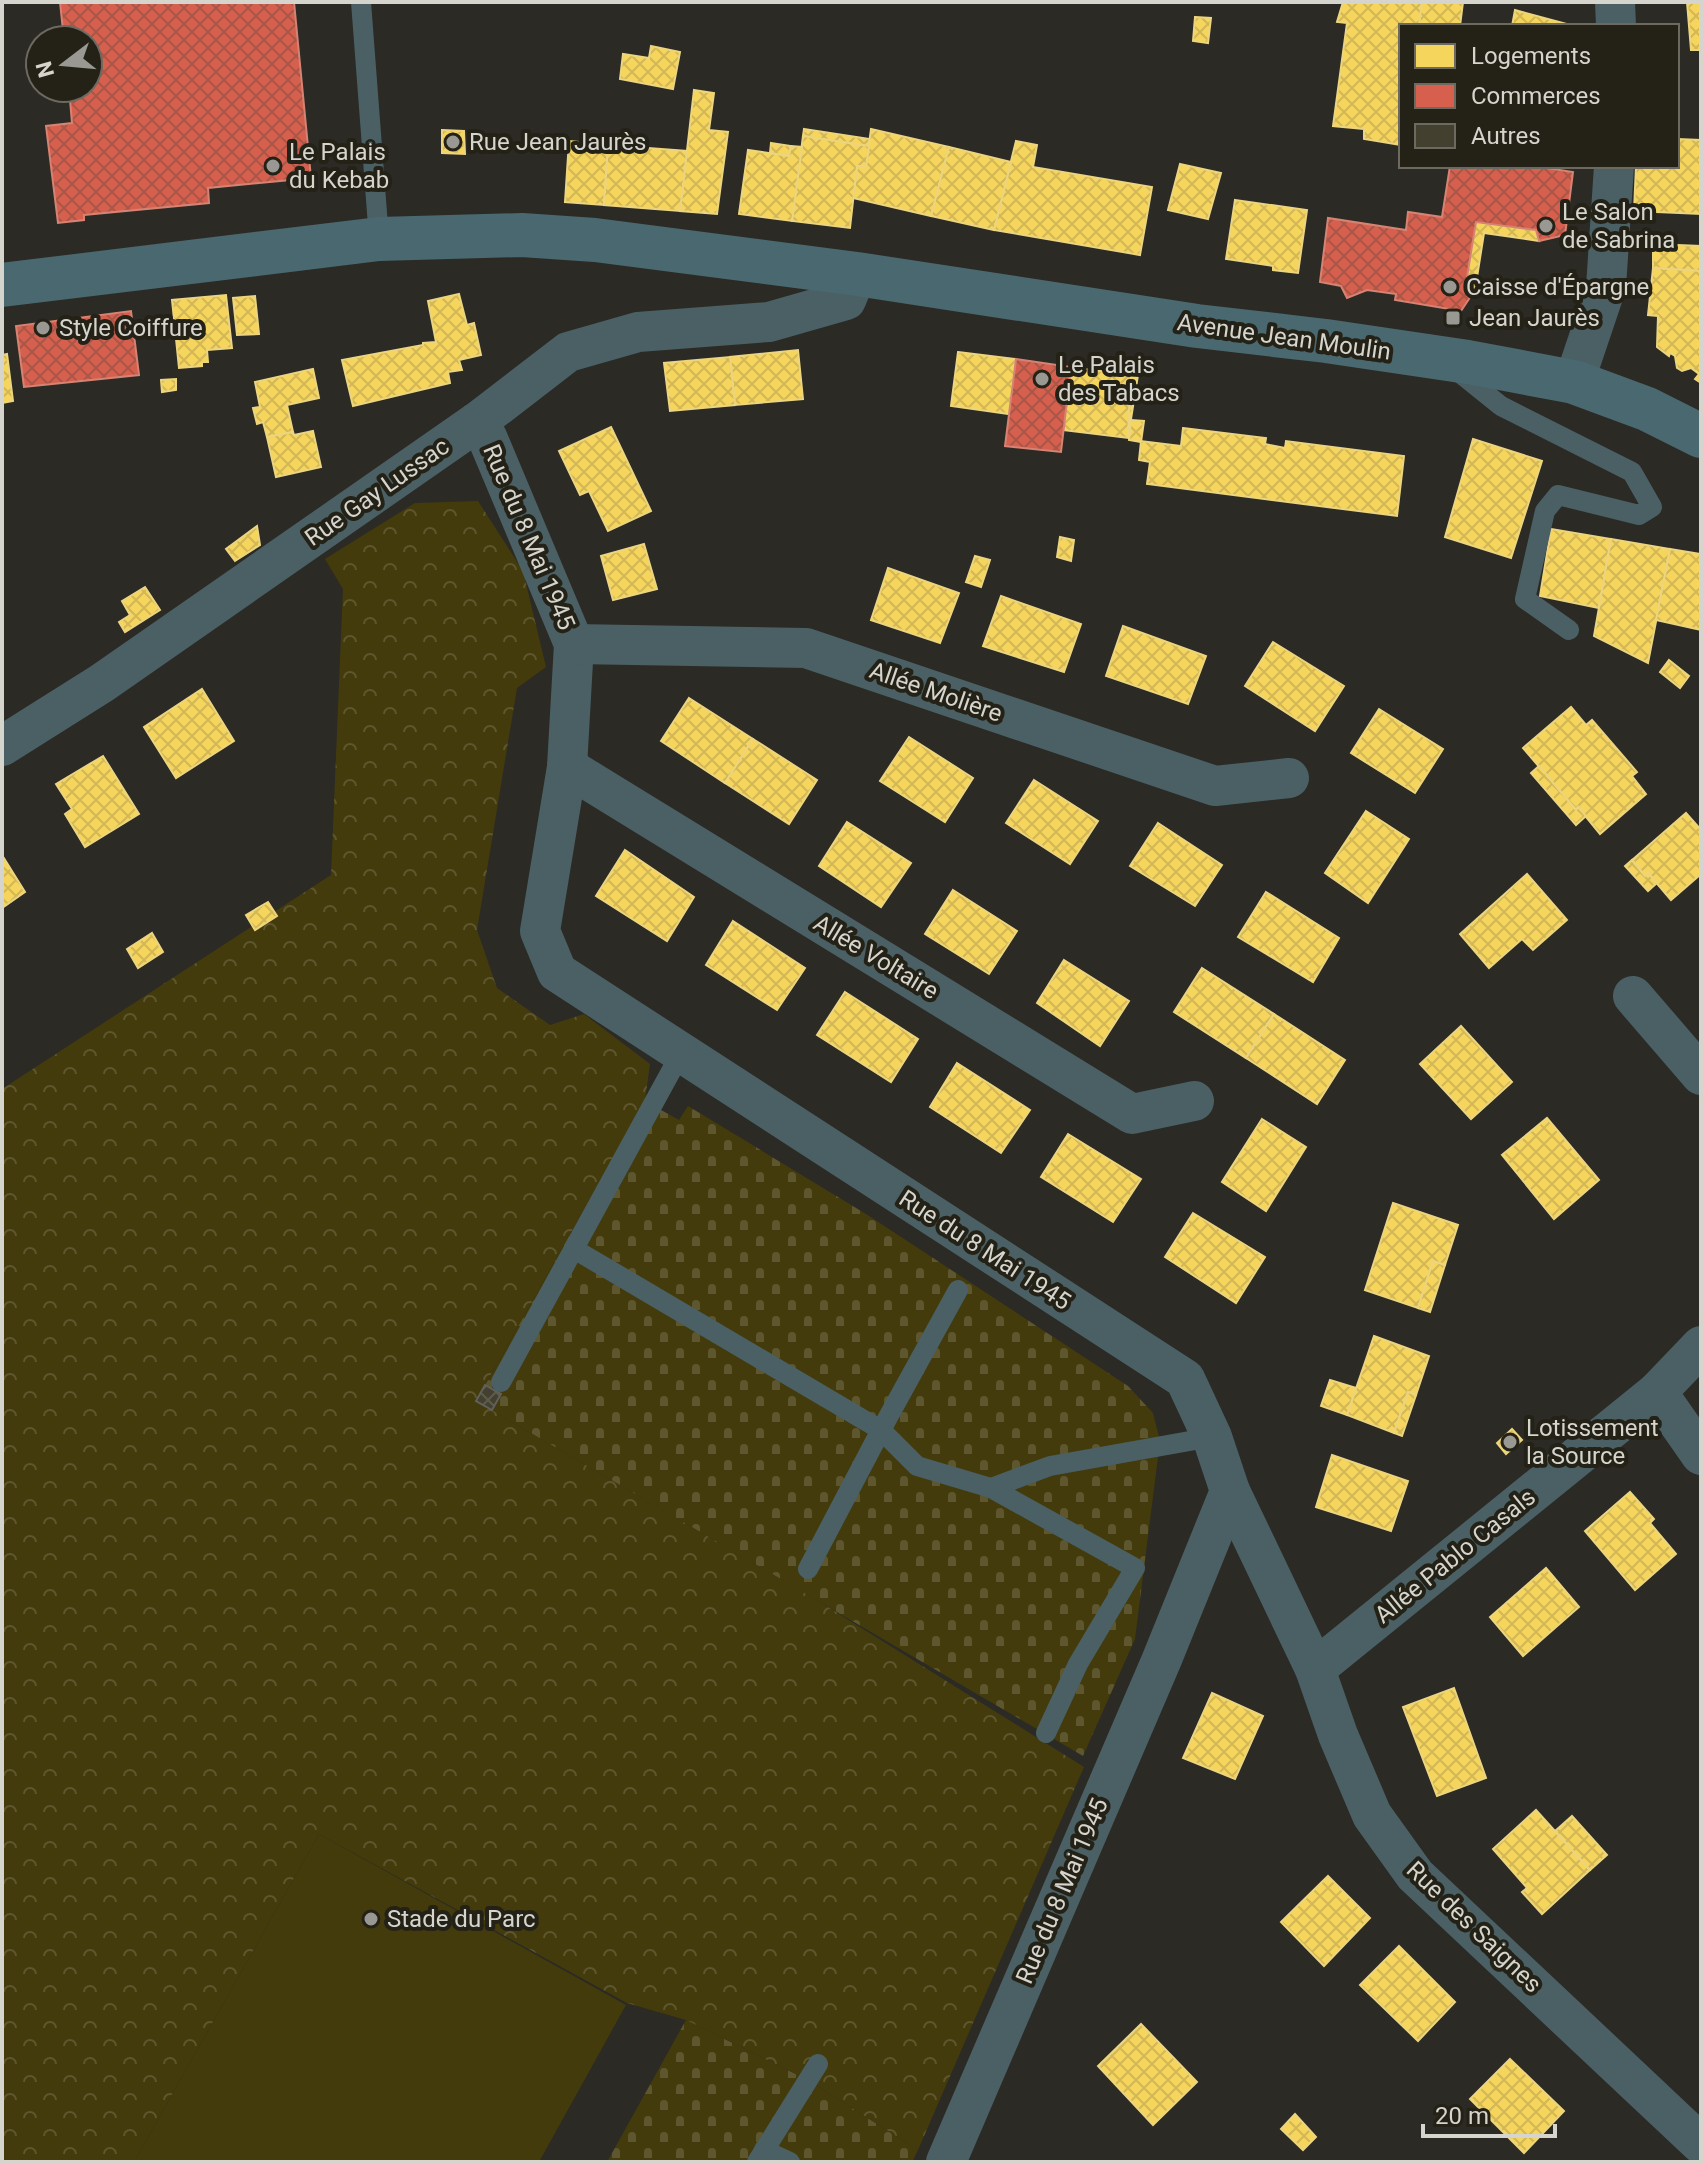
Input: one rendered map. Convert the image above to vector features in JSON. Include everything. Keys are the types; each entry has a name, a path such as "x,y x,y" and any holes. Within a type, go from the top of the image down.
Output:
{"main road":[{"path":"2,285 379,239 522,235 595,240 857,274"},
{"name":"Avenue Jean Moulin","path":"857,274 1197,326 1439,357 1574,382 1647,409 1701,436"}],"street":[{"path":"1615,2 1616,24"},
{"path":"1574,382 1606,287 1614,168"},
{"name":"Rue Gay Lussac","path":"2,746 102,683 477,422 568,352 638,332 769,322 846,300 857,274"},
{"name":"Rue du 8 Mai 1945","path":"477,422 487,437 574,644 567,767 540,931 557,972 1185,1379 1212,1437 1230,1491 1162,1659 946,2162"},
{"name":"Allée Molière","path":"574,644 806,648 1215,786 1289,778"},
{"name":"Allée Voltaire","path":"567,767 1132,1114 1194,1101"},
{"path":"1633,996 1701,1075"},
{"name":"Allée Pablo Casals","path":"1315,1669 1657,1392 1701,1346"},
{"path":"1657,1392 1701,1455"},
{"name":"Rue des Saignes","path":"1230,1491 1315,1669 1338,1735 1372,1815 1415,1875 1701,2144"}],"lane":[{"path":"361,2 379,239"},
{"path":"1439,357 1501,406 1632,472 1652,507 1639,515 1558,495 1545,511 1525,599 1569,630"},
{"path":"501,1382 681,1053"},
{"path":"574,1249 881,1430 917,1466 991,1488 1135,1568 1078,1664 1046,1733"},
{"path":"808,1569 958,1290"},
{"path":"991,1488 1050,1466 1212,1437"},
{"path":"790,2162 761,2156 818,2064"}],"green space":[{"path":"478,501 523,571 546,667 517,688 477,930 497,988 550,1025 584,1014 650,1064 645,1101 476,1401 815,1599 1084,1767 918,2150 808,2080 686,2020 627,2003 319,1834 134,2162 2,2162 2,1089 331,875 343,589 325,559 415,503"},
{"path":"645,1101 679,1120 688,1106 866,1214 1128,1386 1153,1413 1160,1441 1135,1639 1083,1756 476,1401"},
{"name":"Stade du Parc","path":"319,1834 626,2005 539,2162 134,2162"},
{"path":"686,2020 808,2080 918,2150 912,2162 607,2162"}],"building: Logements":[{"path":"1343,2 1422,2 1419,24 1399,24 1399,145 1364,139 1364,129 1333,126 1347,23 1337,22"},
{"path":"1422,2 1463,2 1460,24 1419,24"},
{"path":"1687,2 1701,2 1701,50 1691,50"},
{"path":"1515,10 1567,24 1512,24"},
{"path":"1195,17 1211,18 1208,43 1193,41"},
{"path":"651,46 680,52 673,89 620,79 623,54 649,58"},
{"path":"694,90 714,93 709,130 728,132 717,214 680,211"},
{"path":"804,129 870,139 869,146 803,136"},
{"path":"871,129 949,147 931,216 853,198 857,166 866,166"},
{"name":"Rue Jean Jaurès","path":"442,130 464,131 465,154 442,153"},
{"path":"803,136 869,146 866,166 857,166 850,228 792,221"},
{"path":"1679,139 1701,140 1701,214 1634,211 1636,168 1679,168"},
{"path":"569,141 608,145 604,205 565,202"},
{"path":"1016,141 1037,145 1033,167 1152,187 1140,255 994,230"},
{"path":"771,143 791,146 789,156 770,153"},
{"path":"608,145 687,151 680,211 604,205"},
{"path":"791,146 802,147 792,221 739,214 748,150 789,156"},
{"path":"949,147 1011,162 994,230 931,216"},
{"path":"1180,164 1221,173 1208,219 1168,210"},
{"path":"1235,200 1307,210 1298,273 1226,259"},
{"path":"1476,222 1536,230 1539,241 1484,233 1475,290 1466,283"},
{"path":"1653,244 1701,246 1701,271 1653,268"},
{"path":"1653,268 1701,271 1701,383 1695,379 1699,374 1691,368 1682,371 1677,368 1675,356 1670,353 1669,356 1657,347 1658,316 1648,315"},
{"path":"459,294 467,325 474,323 481,355 459,360 462,370 448,372 450,383 353,406 342,360 436,342 428,301"},
{"path":"226,295 232,348 207,350 208,362 202,362 202,366 179,368 172,300"},
{"path":"255,296 259,334 237,335 233,298"},
{"path":"798,350 803,399 735,405 730,357"},
{"path":"958,352 1016,359 1009,414 951,406"},
{"path":"7,354 13,401 2,403 2,355"},
{"path":"730,357 735,405 670,411 664,363"},
{"path":"1071,367 1131,375 1128,438 1062,430"},
{"path":"313,369 319,398 287,405 293,432 267,437 263,422 257,424 253,408 260,407 255,382"},
{"path":"1131,375 1138,375 1128,438"},
{"path":"176,379 176,390 162,392 161,380"},
{"path":"1131,420 1144,421 1141,442 1129,440"},
{"path":"611,427 651,511 608,531 589,491 580,495 559,451"},
{"path":"1183,428 1266,438 1265,444 1285,448 1286,441 1404,456 1397,516 1147,484 1150,462 1139,460 1141,441 1181,446"},
{"path":"313,431 321,467 276,477 267,437"},
{"path":"1473,439 1542,461 1511,558 1445,537"},
{"path":"257,526 260,545 235,561 226,549"},
{"path":"1551,529 1611,539 1599,608 1540,596"},
{"path":"1060,537 1074,540 1071,561 1057,557"},
{"path":"1611,539 1670,549 1648,663 1594,636"},
{"path":"644,544 657,589 613,600 601,556"},
{"path":"1670,549 1701,554 1701,630 1656,620"},
{"path":"975,556 990,560 981,587 966,582"},
{"path":"888,568 959,593 940,643 871,620"},
{"path":"145,587 160,610 125,632 119,622 130,615 122,601"},
{"path":"1001,596 1081,624 1064,672 983,646"},
{"path":"1123,626 1206,656 1188,704 1106,676"},
{"path":"1273,642 1344,686 1315,731 1245,686"},
{"path":"1669,660 1689,676 1680,688 1660,672"},
{"path":"202,689 234,741 176,778 144,727"},
{"path":"689,698 753,739 725,783 661,741"},
{"path":"1571,707 1586,725 1592,720 1637,772 1632,776 1646,794 1600,834 1523,748"},
{"path":"1379,709 1443,749 1415,793 1351,753"},
{"path":"909,737 973,778 945,822 880,781"},
{"path":"753,739 817,780 789,824 725,783"},
{"path":"103,756 139,814 85,847 65,814 72,809 56,784"},
{"path":"1539,766 1576,810 1578,807 1586,816 1576,825 1531,773"},
{"path":"1034,780 1098,821 1070,864 1006,823"},
{"path":"1366,811 1409,839 1368,903 1325,873"},
{"path":"1686,813 1701,830 1701,874 1671,900 1632,860"},
{"path":"847,822 911,863 881,907 819,866"},
{"path":"1158,823 1222,865 1195,906 1130,866"},
{"path":"625,850 694,897 667,941 596,896"},
{"path":"2,855 25,892 2,908"},
{"path":"1632,860 1645,876 1648,873 1657,883 1648,891 1625,866"},
{"path":"1527,874 1567,920 1533,950 1522,939 1489,968 1460,934"},
{"path":"953,890 1017,931 989,974 925,934"},
{"path":"1266,892 1339,938 1313,982 1238,937"},
{"path":"268,902 277,916 255,930 246,915"},
{"path":"733,921 805,968 777,1010 706,965"},
{"path":"152,933 163,952 138,968 127,949"},
{"path":"1064,960 1129,1001 1100,1046 1037,1003"},
{"path":"1202,968 1274,1014 1246,1058 1174,1012"},
{"path":"845,992 918,1039 891,1082 817,1035"},
{"path":"1274,1014 1345,1060 1317,1104 1246,1058"},
{"path":"1461,1026 1512,1082 1471,1119 1420,1064"},
{"path":"957,1063 1030,1110 1001,1153 930,1107"},
{"path":"1547,1118 1599,1180 1554,1219 1502,1155"},
{"path":"1262,1119 1306,1147 1266,1211 1222,1182"},
{"path":"1068,1134 1141,1179 1113,1222 1041,1177"},
{"path":"1393,1203 1458,1225 1445,1265 1433,1261 1418,1308 1365,1290"},
{"path":"1193,1213 1265,1257 1236,1303 1165,1257"},
{"path":"1433,1261 1445,1265 1430,1312 1418,1308"},
{"path":"1374,1336 1429,1356 1416,1395 1408,1392 1394,1433 1347,1415"},
{"path":"1330,1380 1356,1388 1347,1415 1321,1406"},
{"path":"1408,1392 1416,1395 1402,1436 1394,1433"},
{"name":"Lotissement la Source","path":"1512,1429 1522,1440 1506,1454 1497,1443"},
{"path":"1332,1455 1408,1481 1391,1531 1316,1507"},
{"path":"1630,1492 1654,1519 1650,1523 1676,1554 1635,1590 1585,1531"},
{"path":"1546,1568 1579,1607 1523,1656 1490,1617"},
{"path":"1454,1688 1486,1778 1437,1796 1403,1707"},
{"path":"1212,1693 1263,1716 1235,1779 1183,1758"},
{"path":"1536,1810 1590,1870 1542,1914 1522,1892 1527,1888 1493,1849"},
{"path":"1572,1816 1607,1855 1590,1870 1555,1831"},
{"path":"1328,1876 1370,1918 1324,1966 1281,1922"},
{"path":"1399,1946 1455,2002 1418,2041 1360,1985"},
{"path":"1141,2024 1197,2082 1153,2125 1098,2066"},
{"path":"1510,2059 1564,2111 1524,2153 1470,2099"},
{"path":"1295,2114 1316,2137 1303,2150 1281,2129"}],"building: Commerces":[{"path":"60,2 294,2 311,178 208,188 209,203 84,215 84,220 58,223 46,126 72,123 70,104 104,104 104,24 62,24"},
{"path":"1450,168 1547,168 1573,172 1565,235 1539,241 1536,230 1476,222 1466,283 1475,290 1461,311 1395,300 1396,294 1367,290 1347,298 1341,286 1320,282 1328,218 1406,230 1408,212 1442,217"},
{"path":"131,311 139,375 24,387 16,326"},
{"path":"1016,359 1071,367 1061,452 1005,446"}],"building: Autres":[{"path":"485,1385 501,1394 492,1410 476,1401"}],"place":[{"name":"Rue Jean Jaurès","path":"453,142"},
{"name":"Le Palais du Kebab","path":"273,166"},
{"name":"Le Salon de Sabrina","path":"1546,226"},
{"name":"Caisse d'Épargne","path":"1450,287"},
{"name":"Jean Jaurès","path":"1453,318"},
{"name":"Style Coiffure","path":"43,328"},
{"name":"Le Palais des Tabacs","path":"1042,379"},
{"name":"Lotissement la Source","path":"1510,1442"},
{"name":"Stade du Parc","path":"371,1919"}]}
